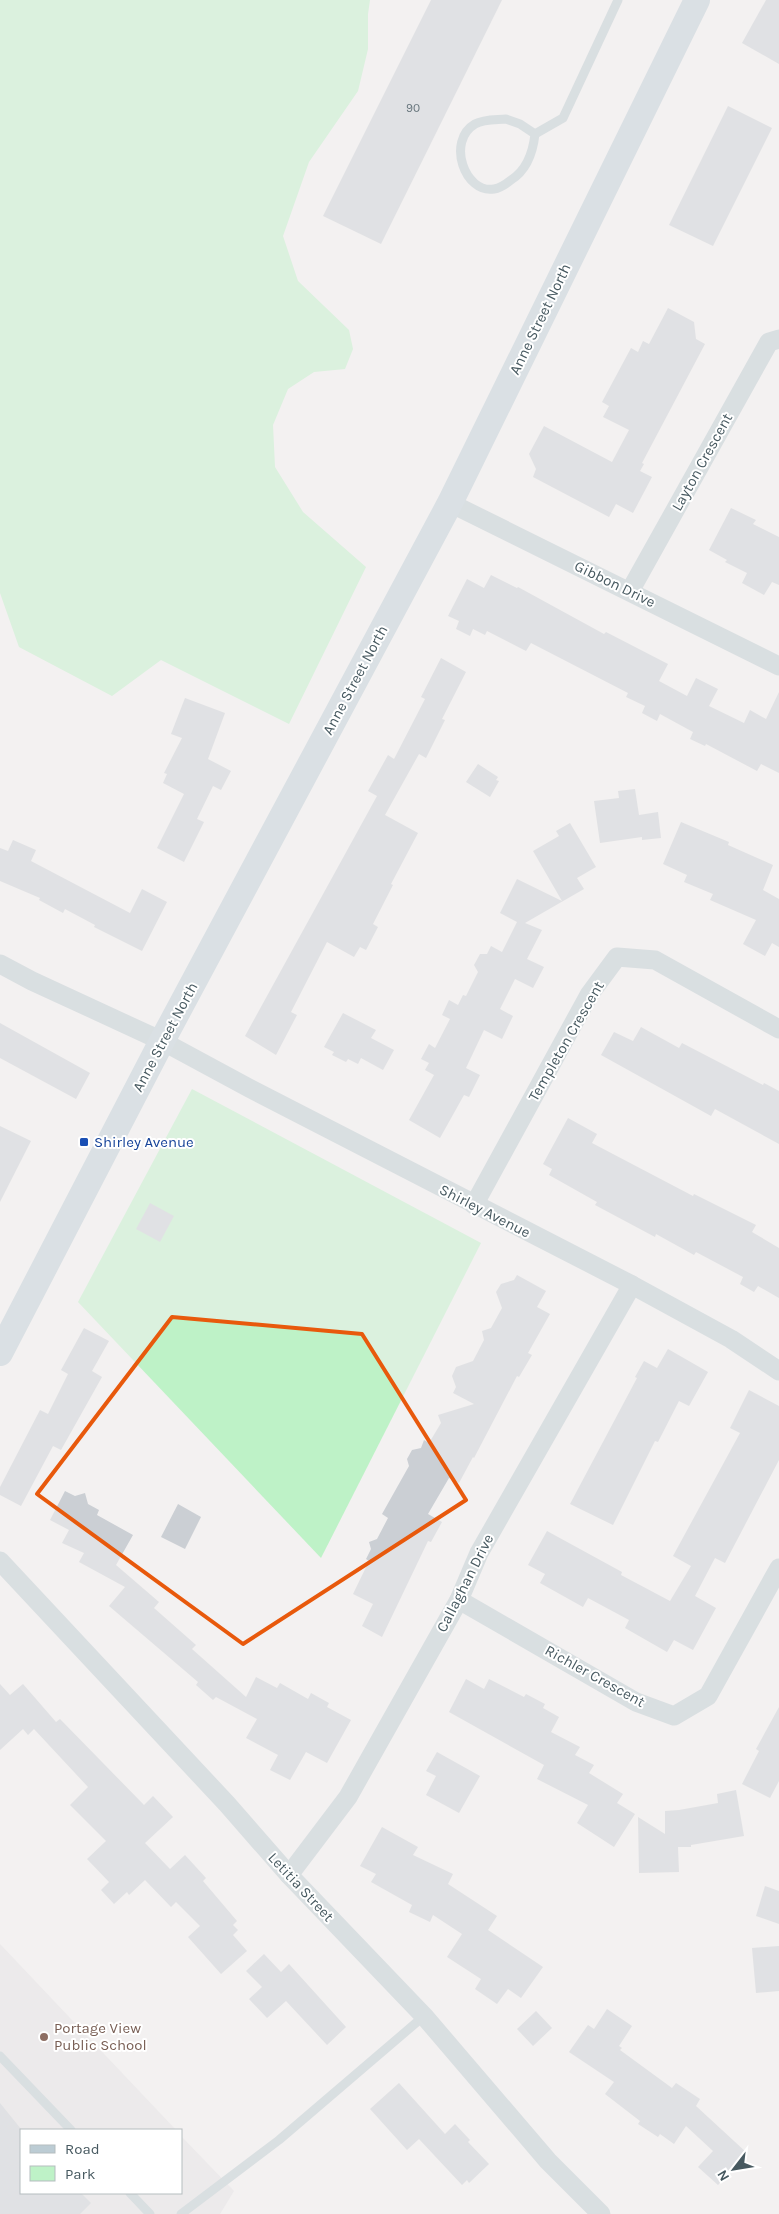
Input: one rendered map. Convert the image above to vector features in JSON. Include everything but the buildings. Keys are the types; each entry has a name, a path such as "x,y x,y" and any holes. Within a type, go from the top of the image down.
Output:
{"street":[{"name":"Anne Street North","path":"0,1353 162,1041 450,503 697,0"},
{"name":"Layton Crescent","path":"630,591 769,342 779,339"},
{"name":"Gibbon Drive","path":"450,503 779,666"},
{"name":"Templeton Crescent","path":"474,1205 589,995 617,957 655,960 779,1029"},
{"name":"Shirley Avenue","path":"0,964 32,981 162,1041 248,1088 632,1285 731,1339 779,1371"},
{"name":"Callaghan Drive","path":"289,1875 348,1797 459,1600 479,1553 632,1285"},
{"name":"Letitia Street","path":"0,1561 227,1804 289,1875 424,2016 548,2161 601,2214"},
{"name":"Richler Crescent","path":"459,1600 636,1702 674,1716 708,1696 779,1568"}],"lane":[{"path":"535,134 563,118 618,0"},
{"path":"506,119 520,124 535,134 534,146 520,175 493,189 482,187 469,178 459,157 461,140 469,129 476,124 488,120 506,119"},
{"path":"181,2214 279,2140 424,2016"},
{"path":"0,2056 70,2129"},
{"path":"131,2194 150,2214"}],"highlighted area":[{"path":"172,1317 362,1334 466,1500 243,1644 37,1494"}],"shaded area":[{"name":"Portage View Public School","path":"0,1944 175,2129 20,2129 20,2194 182,2194 182,2137 234,2191 220,2214 0,2214"}],"green space":[{"path":"0,0 370,0 368,49 358,91 309,162 283,236 298,281 349,330 353,349 345,369 314,372 288,389 273,425 275,467 303,512 366,567 289,724 161,660 112,696 19,647 0,593"},
{"path":"192,1089 481,1243 321,1558 78,1302"}],"place":[{"name":"Shirley Avenue","path":"84,1142"},
{"name":"Portage View Public School","path":"44,2037"}]}
